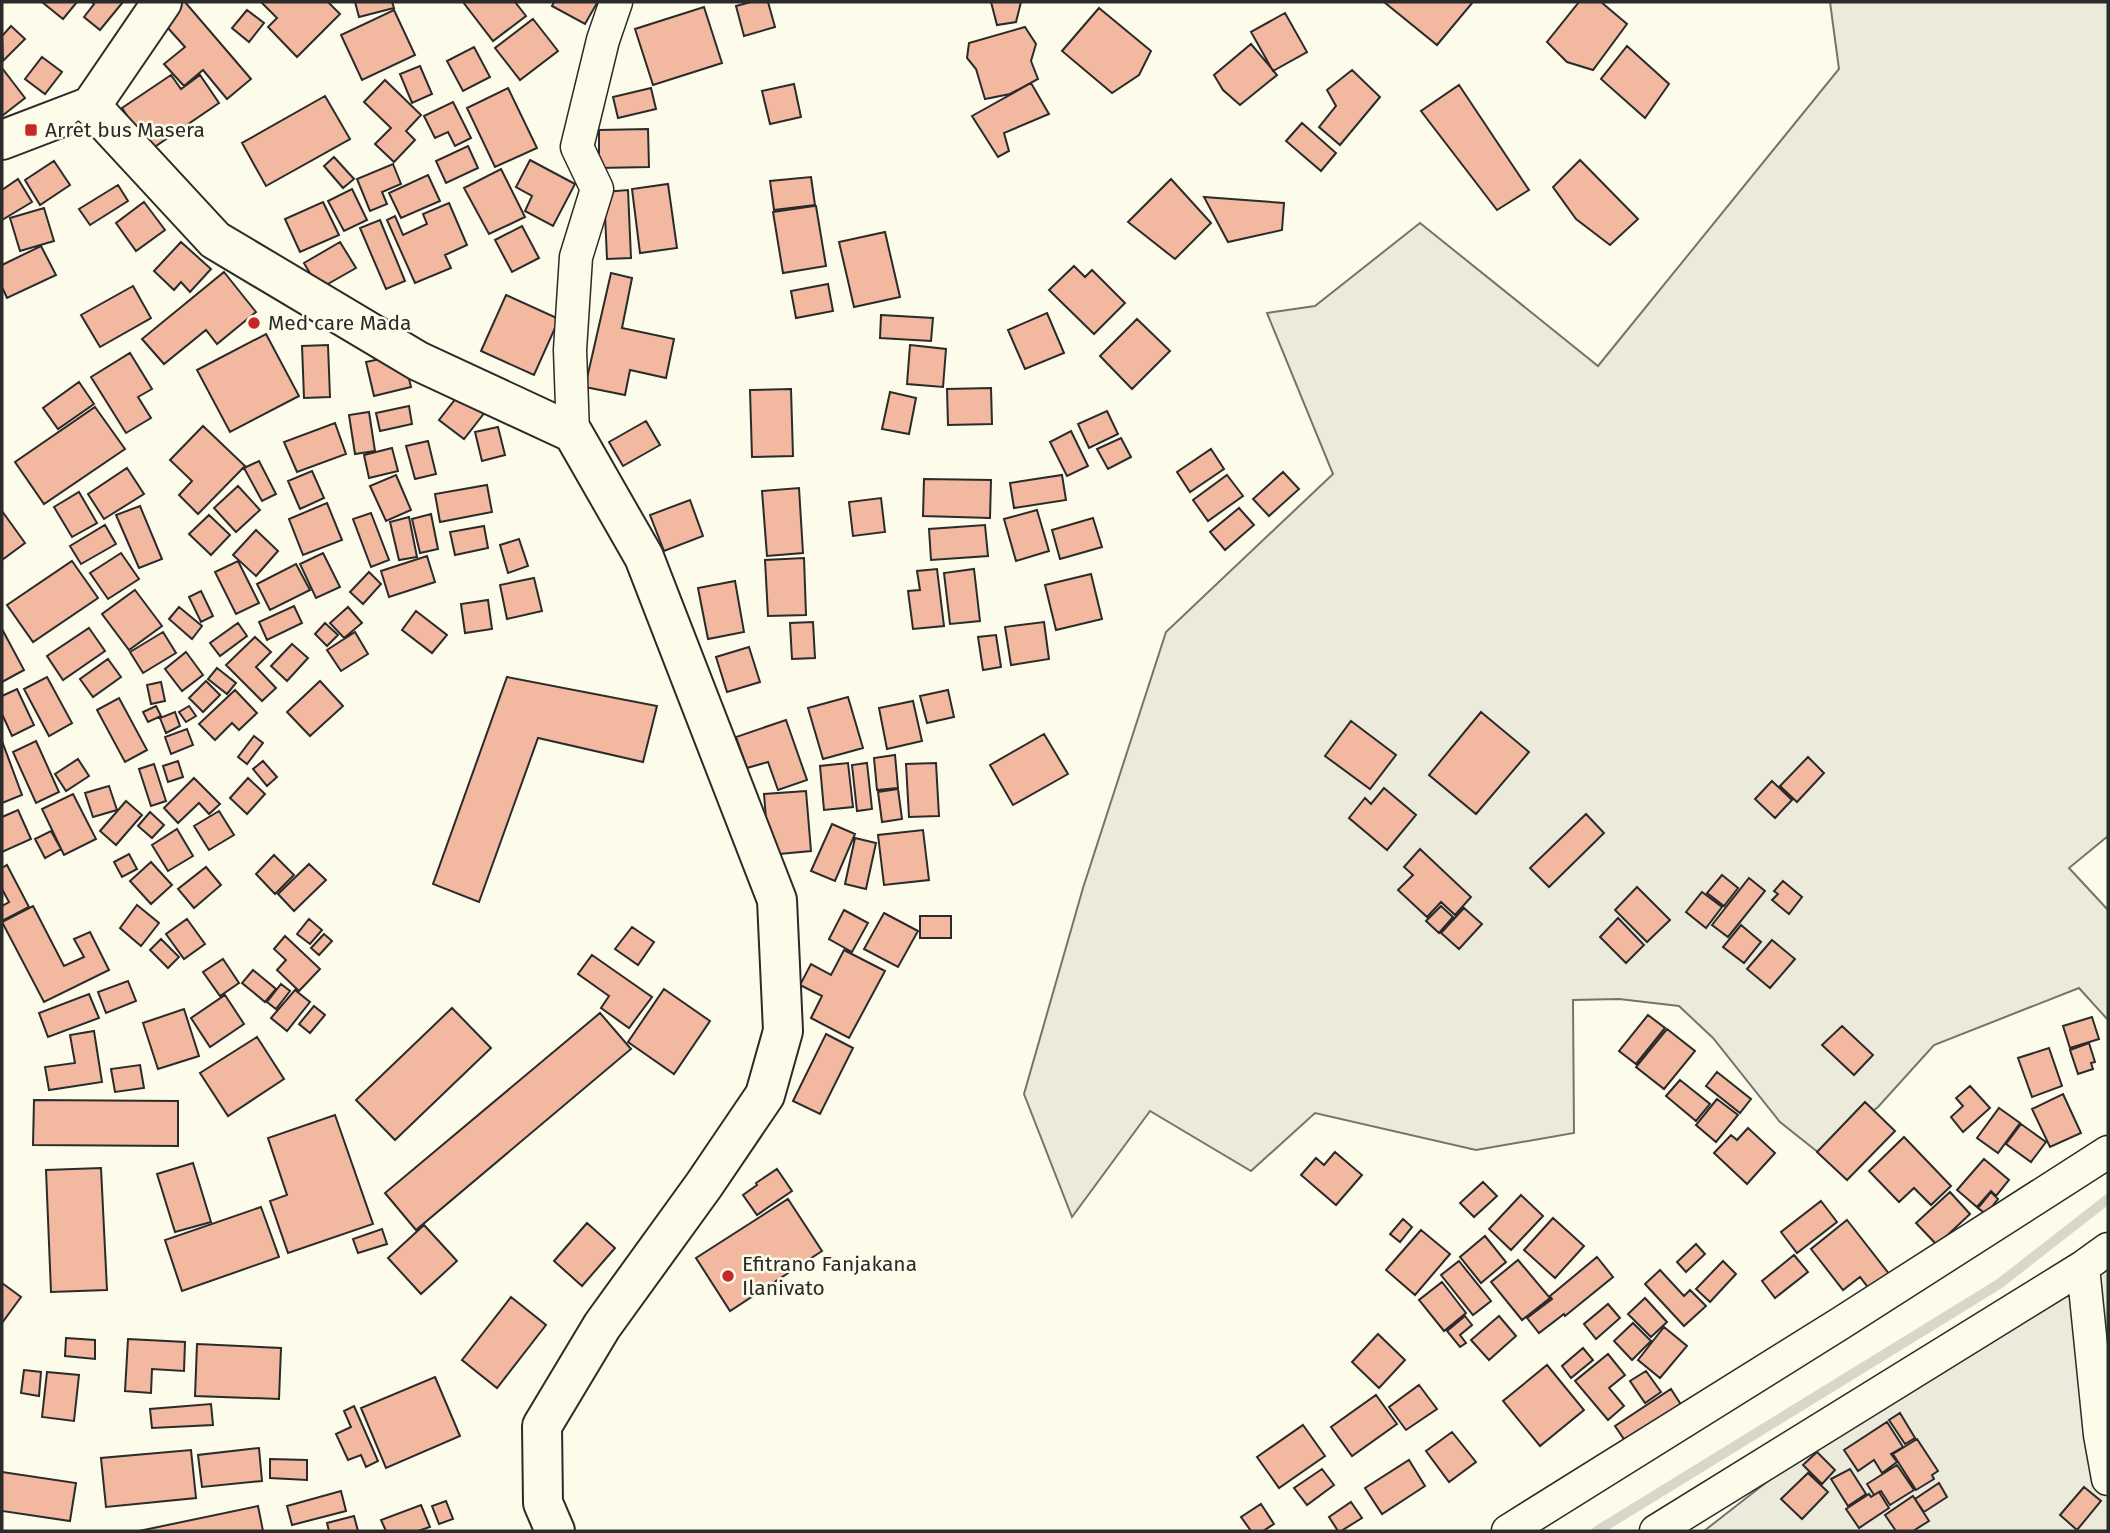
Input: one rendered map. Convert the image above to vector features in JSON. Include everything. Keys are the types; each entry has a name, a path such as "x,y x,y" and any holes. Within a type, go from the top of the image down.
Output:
{"street":[{"path":"2,140 91,106 162,2"},
{"path":"555,1531 543,1503 542,1426 602,1326 765,1096 783,1031 776,900 643,557 573,433 570,350 576,257 597,189 577,147 603,40 617,2"},
{"path":"91,106 215,240 418,361 573,433"},
{"path":"1508,1531 1829,1331 2108,1152"},
{"path":"2096,1258 2100,1435 2108,1479"},
{"path":"1656,1531 2096,1258"}],"shaded area":[{"path":"1830,2 2108,2 2108,836 2069,868 2108,910 2108,1020 2079,988 1934,1045 1878,1107 1819,1153 1780,1122 1713,1038 1679,1006 1619,999 1573,1000 1574,1133 1476,1150 1315,1113 1251,1171 1150,1111 1072,1217 1024,1094 1083,888 1166,632 1333,474 1267,313 1315,306 1420,223 1598,366 1839,69"},
{"path":"2108,1258 2108,1531 1704,1531 1777,1474"}],"building":[{"path":"42,2 77,2 63,19"},
{"path":"92,2 123,2 100,30 84,17 94,4"},
{"path":"179,2 185,2 251,79 227,99 203,70 184,86 164,64 185,47 159,18"},
{"path":"261,2 328,2 340,14 297,57 268,27 277,18"},
{"path":"355,2 392,2 394,8 359,17"},
{"path":"463,2 515,2 526,16 493,41"},
{"path":"554,2 597,3 585,24 552,6"},
{"path":"751,2 768,2 775,27 744,36 736,6"},
{"path":"991,2 1021,2 1016,22 997,25"},
{"path":"1384,2 1473,2 1437,45"},
{"path":"1579,2 1601,2 1627,24 1593,70 1567,62 1547,42"},
{"path":"704,7 722,63 653,85 635,29"},
{"path":"1099,8 1151,51 1139,75 1112,93 1062,51"},
{"path":"247,10 264,23 249,42 232,28"},
{"path":"394,10 415,55 362,80 341,35"},
{"path":"1285,13 1307,52 1273,71 1251,32"},
{"path":"533,19 558,51 520,80 495,48"},
{"path":"11,26 25,39 3,61 2,36"},
{"path":"1025,27 1036,44 1031,61 1038,79 1010,94 985,99 976,69 967,58 969,43"},
{"path":"1251,44 1277,75 1240,105 1223,90 1214,75"},
{"path":"1627,46 1669,84 1645,118 1601,79"},
{"path":"474,47 490,77 463,91 447,61"},
{"path":"42,57 62,72 45,94 25,79"},
{"path":"420,66 432,94 412,103 400,74"},
{"path":"2,68 25,98 2,116"},
{"path":"1352,70 1380,97 1340,145 1319,127 1336,106 1327,90"},
{"path":"171,75 181,89 200,75 219,103 150,150 122,108"},
{"path":"385,80 421,115 406,131 415,140 394,162 375,144 391,128 364,102"},
{"path":"1031,83 1049,114 1004,133 1009,151 998,157 972,116"},
{"path":"794,84 801,117 770,124 762,91"},
{"path":"1459,85 1529,190 1497,210 1421,111"},
{"path":"508,88 537,148 495,167 467,108"},
{"path":"651,88 656,109 618,118 613,97"},
{"path":"325,96 350,139 266,186 242,143"},
{"path":"453,102 471,138 455,146 448,132 435,138 424,116"},
{"path":"1302,123 1336,153 1321,171 1286,141"},
{"path":"648,129 649,167 599,168 599,130"},
{"path":"468,146 478,168 446,183 436,161"},
{"path":"334,157 354,179 343,188 324,166"},
{"path":"530,160 575,184 553,226 525,211 532,196 516,187"},
{"path":"1580,160 1638,219 1610,245 1576,219 1553,187"},
{"path":"54,161 70,185 40,205 25,180"},
{"path":"393,164 401,184 382,192 387,204 370,211 357,179"},
{"path":"501,169 525,217 489,234 464,188"},
{"path":"428,175 440,201 401,218 389,193"},
{"path":"811,177 815,205 774,210 770,181"},
{"path":"18,179 32,202 2,220 2,190"},
{"path":"1171,179 1211,223 1175,259 1128,222"},
{"path":"668,184 677,248 640,253 632,189"},
{"path":"118,185 128,201 90,225 79,209"},
{"path":"352,189 367,220 344,231 328,201"},
{"path":"628,190 631,258 607,259 604,192"},
{"path":"1204,197 1284,203 1282,230 1228,242"},
{"path":"144,202 165,230 136,251 116,223"},
{"path":"323,202 339,235 300,252 285,219"},
{"path":"449,203 467,245 445,255 451,268 415,283 387,220 395,216 403,235 427,224 423,214"},
{"path":"816,206 826,266 783,273 773,212"},
{"path":"44,208 54,241 20,251 10,218"},
{"path":"380,220 405,281 386,289 360,228"},
{"path":"522,226 539,258 512,272 495,240"},
{"path":"885,232 900,297 854,307 839,242"},
{"path":"181,242 211,269 190,292 181,282 174,290 154,271"},
{"path":"340,242 356,268 319,289 304,263"},
{"path":"41,246 56,275 7,298 2,287 2,265"},
{"path":"1074,266 1085,277 1092,270 1125,303 1094,334 1049,290"},
{"path":"224,272 256,312 217,344 206,330 164,364 142,339"},
{"path":"611,273 632,278 622,328 674,339 666,378 630,370 625,395 585,387"},
{"path":"828,284 833,311 796,318 791,291"},
{"path":"133,286 151,318 100,347 81,315"},
{"path":"506,295 559,319 534,375 481,351"},
{"path":"1047,313 1064,353 1025,369 1008,330"},
{"path":"881,315 933,318 931,341 880,338"},
{"path":"1137,319 1170,351 1132,389 1100,356"},
{"path":"266,334 299,396 230,432 197,370"},
{"path":"328,345 330,397 304,398 302,346"},
{"path":"910,345 946,349 943,387 907,384"},
{"path":"130,353 152,389 138,397 151,418 126,433 91,377"},
{"path":"403,354 411,387 374,396 366,362"},
{"path":"79,382 94,404 58,429 43,408"},
{"path":"464,388 489,407 464,439 439,420"},
{"path":"991,388 992,424 948,425 947,389"},
{"path":"791,389 793,456 752,457 750,390"},
{"path":"890,392 916,398 909,434 882,429"},
{"path":"409,406 412,424 380,431 376,413"},
{"path":"95,407 125,449 44,504 15,462"},
{"path":"1107,411 1118,434 1089,448 1078,424"},
{"path":"369,412 375,451 355,454 349,415"},
{"path":"646,421 660,445 623,466 609,442"},
{"path":"335,423 346,454 297,472 284,442"},
{"path":"203,426 245,466 198,514 179,495 192,481 170,460"},
{"path":"498,427 505,455 482,461 475,432"},
{"path":"1071,431 1088,466 1067,476 1050,442"},
{"path":"1121,438 1131,457 1108,469 1097,449"},
{"path":"428,441 436,474 415,479 406,446"},
{"path":"392,448 398,471 369,478 364,455"},
{"path":"1211,449 1224,469 1190,492 1177,472"},
{"path":"259,461 276,494 262,501 244,468"},
{"path":"127,468 144,494 104,519 88,494"},
{"path":"312,471 324,498 300,509 288,481"},
{"path":"1283,472 1299,489 1269,516 1253,499"},
{"path":"396,475 411,510 386,521 370,486"},
{"path":"1062,475 1066,500 1014,508 1010,483"},
{"path":"1227,475 1243,496 1208,521 1193,500"},
{"path":"924,479 991,480 990,518 923,516"},
{"path":"487,485 492,512 440,522 435,494"},
{"path":"238,486 260,510 236,532 214,508"},
{"path":"799,488 803,553 767,556 762,491"},
{"path":"79,492 97,523 72,537 54,507"},
{"path":"881,498 885,532 853,536 849,502"},
{"path":"690,500 703,536 664,551 650,515"},
{"path":"327,503 342,540 303,555 289,519"},
{"path":"140,506 162,559 139,568 116,515"},
{"path":"1239,508 1254,525 1225,550 1210,532"},
{"path":"1037,510 1049,551 1016,561 1004,519"},
{"path":"2,511 25,543 2,560"},
{"path":"371,513 389,560 371,567 353,519"},
{"path":"431,514 438,549 420,553 412,519"},
{"path":"209,515 230,535 211,555 189,534"},
{"path":"409,517 417,557 399,560 390,522"},
{"path":"1093,518 1102,547 1060,559 1052,530"},
{"path":"105,525 116,544 81,564 70,546"},
{"path":"985,525 988,556 931,560 929,529"},
{"path":"484,526 488,548 455,555 450,532"},
{"path":"256,530 278,551 256,576 233,555"},
{"path":"519,539 528,566 508,573 500,545"},
{"path":"121,553 139,579 108,599 90,573"},
{"path":"323,553 340,587 316,598 300,564"},
{"path":"427,556 435,582 389,597 381,571"},
{"path":"804,558 806,615 768,616 765,560"},
{"path":"72,561 98,598 33,642 7,605"},
{"path":"238,561 259,603 236,614 215,572"},
{"path":"296,564 310,590 270,610 257,584"},
{"path":"937,569 944,626 913,629 908,591 920,590 917,571"},
{"path":"974,569 980,621 950,624 944,573"},
{"path":"369,572 381,584 363,604 350,592"},
{"path":"1091,574 1102,619 1056,630 1045,585"},
{"path":"534,578 542,611 507,619 500,585"},
{"path":"735,581 744,632 708,639 698,588"},
{"path":"135,590 162,626 129,650 102,614"},
{"path":"201,591 213,616 201,622 189,597"},
{"path":"488,600 492,629 465,633 461,604"},
{"path":"294,606 302,623 267,640 259,622"},
{"path":"179,607 202,626 192,639 169,619"},
{"path":"348,607 362,623 344,638 330,623"},
{"path":"416,611 447,635 432,653 402,630"},
{"path":"813,622 815,658 792,659 790,623"},
{"path":"1044,622 1049,659 1011,665 1005,627"},
{"path":"238,623 247,636 220,656 210,643"},
{"path":"325,623 338,635 327,646 315,634"},
{"path":"89,628 105,651 63,680 47,656"},
{"path":"2,629 24,670 2,682"},
{"path":"163,632 176,653 143,673 130,652"},
{"path":"355,632 368,654 341,671 327,650"},
{"path":"996,635 1001,667 983,670 978,637"},
{"path":"255,637 271,652 256,667 276,688 262,701 226,665"},
{"path":"292,644 308,658 287,681 271,666"},
{"path":"749,647 760,682 727,692 716,657"},
{"path":"186,652 203,675 182,691 165,669"},
{"path":"108,659 121,677 93,697 80,679"},
{"path":"217,668 236,683 227,694 208,679"},
{"path":"47,677 72,723 49,736 24,689"},
{"path":"507,677 657,706 643,762 538,738 479,902 433,884"},
{"path":"206,681 220,695 203,712 189,698"},
{"path":"320,681 343,706 310,736 287,712"},
{"path":"161,682 165,701 151,704 147,685"},
{"path":"17,689 34,725 12,736 2,714 2,696"},
{"path":"235,690 257,713 239,730 232,723 215,740 199,724"},
{"path":"948,690 954,717 927,723 920,696"},
{"path":"848,697 863,748 823,759 808,708"},
{"path":"119,698 147,750 125,762 97,710"},
{"path":"913,701 922,741 887,749 879,708"},
{"path":"156,706 161,716 148,722 143,712"},
{"path":"189,706 196,716 186,722 179,712"},
{"path":"175,712 180,726 166,733 160,718"},
{"path":"1481,712 1529,752 1476,814 1429,775"},
{"path":"786,720 807,780 778,790 768,762 747,768 736,737"},
{"path":"1351,721 1396,755 1370,789 1325,756"},
{"path":"187,729 193,745 171,754 165,737"},
{"path":"1044,734 1068,774 1013,805 990,765"},
{"path":"254,736 263,743 247,764 238,757"},
{"path":"2,741 22,795 2,803"},
{"path":"36,741 59,792 36,803 13,752"},
{"path":"895,755 898,788 877,790 874,758"},
{"path":"1808,757 1824,773 1797,802 1780,786"},
{"path":"78,759 89,776 66,791 55,774"},
{"path":"178,761 183,777 168,782 163,766"},
{"path":"263,761 277,777 267,786 253,769"},
{"path":"848,763 853,807 824,810 820,766"},
{"path":"867,763 872,809 857,811 852,765"},
{"path":"936,763 939,816 909,817 906,764"},
{"path":"154,764 166,801 151,806 139,769"},
{"path":"194,778 220,804 209,814 199,803 178,823 164,808"},
{"path":"248,778 265,794 247,814 230,798"},
{"path":"1772,781 1792,800 1775,818 1755,799"},
{"path":"109,786 117,810 93,817 85,793"},
{"path":"1384,788 1416,815 1387,850 1349,818 1365,798 1371,804"},
{"path":"898,789 902,819 882,822 878,792"},
{"path":"806,791 811,851 769,855 764,794"},
{"path":"73,794 96,839 64,855 42,809"},
{"path":"126,801 142,815 116,845 100,831"},
{"path":"18,810 31,839 2,852 2,817"},
{"path":"219,811 234,835 209,850 194,826"},
{"path":"150,812 164,825 152,838 138,826"},
{"path":"1586,814 1604,833 1549,887 1530,868"},
{"path":"832,824 855,834 835,881 811,871"},
{"path":"177,829 193,856 168,871 152,845"},
{"path":"923,830 929,880 884,885 878,835"},
{"path":"51,831 61,849 45,858 35,839"},
{"path":"855,838 876,843 866,889 845,884"},
{"path":"1420,849 1471,897 1455,915 1441,902 1427,917 1398,890 1413,875 1404,867"},
{"path":"129,854 137,869 122,877 114,862"},
{"path":"274,855 294,875 275,894 256,874"},
{"path":"151,862 172,885 151,904 130,881"},
{"path":"309,864 326,880 294,911 278,894"},
{"path":"7,865 29,907 2,921 2,906 9,902 2,889 2,868"},
{"path":"206,867 221,885 194,908 178,889"},
{"path":"1722,875 1738,888 1724,906 1707,893"},
{"path":"1749,878 1765,891 1728,937 1712,925"},
{"path":"1783,881 1802,897 1789,914 1772,900 1778,894 1774,891"},
{"path":"1637,887 1670,920 1647,942 1615,910"},
{"path":"1702,892 1722,907 1706,928 1686,912"},
{"path":"137,905 159,923 141,946 120,928"},
{"path":"33,906 64,966 84,957 74,939 90,932 109,970 44,1002 2,922"},
{"path":"1441,906 1453,917 1439,933 1426,921"},
{"path":"1464,908 1482,924 1459,949 1441,933"},
{"path":"844,910 868,923 852,952 829,939"},
{"path":"884,913 918,931 898,967 864,949"},
{"path":"920,916 951,916 951,938 920,938"},
{"path":"1618,918 1644,945 1626,963 1600,937"},
{"path":"187,919 205,944 184,959 166,934"},
{"path":"309,919 322,930 310,944 297,934"},
{"path":"1741,925 1761,942 1744,963 1723,947"},
{"path":"632,927 654,942 638,965 615,949"},
{"path":"324,934 332,941 319,955 311,948"},
{"path":"285,936 320,969 299,991 277,970 286,960 274,949"},
{"path":"161,939 179,957 168,968 150,950"},
{"path":"1772,940 1795,959 1770,988 1747,969"},
{"path":"844,950 885,971 849,1038 811,1018 822,996 800,985 811,964 831,975"},
{"path":"592,955 652,997 629,1028 601,1008 609,996 578,974"},
{"path":"223,959 239,983 220,996 203,972"},
{"path":"253,970 276,989 265,1002 242,983"},
{"path":"128,981 136,1001 106,1013 98,992"},
{"path":"281,984 290,991 276,1009 267,1002"},
{"path":"664,989 710,1021 674,1074 628,1042"},
{"path":"295,990 310,1002 287,1031 271,1018"},
{"path":"89,994 99,1018 48,1037 39,1013"},
{"path":"225,995 244,1024 210,1047 191,1018"},
{"path":"314,1006 325,1015 310,1033 299,1024"},
{"path":"452,1008 491,1048 395,1140 356,1100"},
{"path":"184,1009 199,1056 158,1069 143,1023"},
{"path":"600,1013 631,1049 416,1230 385,1193"},
{"path":"1648,1015 1665,1028 1636,1064 1619,1051"},
{"path":"2092,1017 2099,1039 2070,1048 2063,1026"},
{"path":"1842,1026 1873,1055 1854,1075 1822,1045"},
{"path":"1667,1029 1695,1051 1664,1089 1636,1067"},
{"path":"94,1031 102,1082 49,1090 45,1067 75,1063 70,1035"},
{"path":"826,1034 853,1048 820,1114 793,1101"},
{"path":"257,1037 284,1079 228,1116 200,1073"},
{"path":"2089,1043 2095,1062 2091,1063 2093,1069 2078,1074 2070,1050"},
{"path":"2049,1048 2062,1086 2032,1097 2018,1058"},
{"path":"140,1065 144,1088 115,1092 111,1069"},
{"path":"1717,1072 1751,1099 1740,1113 1706,1086"},
{"path":"1680,1080 1710,1104 1696,1121 1666,1096"},
{"path":"1970,1086 1990,1108 1963,1132 1951,1117 1963,1106 1956,1098"},
{"path":"2063,1094 2081,1133 2050,1147 2032,1109"},
{"path":"1717,1099 1738,1115 1716,1142 1696,1125"},
{"path":"34,1100 178,1101 178,1146 33,1145"},
{"path":"1865,1102 1895,1131 1847,1180 1817,1152"},
{"path":"1999,1108 2020,1123 1998,1153 1977,1138"},
{"path":"335,1115 373,1224 288,1253 270,1201 287,1195 268,1138"},
{"path":"2021,1124 2046,1142 2031,1162 2006,1144"},
{"path":"1748,1128 1775,1153 1747,1184 1714,1153 1731,1135 1737,1140"},
{"path":"1904,1137 1951,1186 1931,1205 1914,1188 1899,1202 1869,1171"},
{"path":"1335,1152 1362,1175 1336,1205 1301,1175 1316,1158 1324,1165"},
{"path":"1984,1159 2009,1180 1996,1196 1991,1191 1977,1207 1957,1190"},
{"path":"193,1163 211,1222 175,1232 157,1174"},
{"path":"101,1168 107,1290 51,1292 46,1170"},
{"path":"777,1169 792,1191 757,1215 743,1195"},
{"path":"1483,1182 1497,1196 1474,1217 1460,1203"},
{"path":"1950,1192 1970,1214 1937,1245 1916,1223"},
{"path":"1991,1192 1998,1199 1986,1214 1978,1208"},
{"path":"1521,1195 1543,1216 1511,1250 1489,1229"},
{"path":"788,1199 822,1251 730,1311 696,1258"},
{"path":"1821,1201 1837,1222 1797,1253 1781,1232"},
{"path":"261,1207 279,1257 182,1291 165,1240"},
{"path":"1553,1218 1584,1246 1555,1278 1524,1250"},
{"path":"1403,1219 1412,1227 1400,1242 1390,1234"},
{"path":"1847,1220 1890,1275 1870,1290 1860,1277 1843,1290 1811,1249"},
{"path":"587,1223 615,1248 582,1286 554,1261"},
{"path":"424,1225 457,1261 421,1294 388,1258"},
{"path":"382,1229 387,1244 358,1253 353,1239"},
{"path":"1421,1230 1450,1254 1415,1295 1386,1270"},
{"path":"1485,1236 1506,1262 1481,1283 1460,1257"},
{"path":"1696,1244 1705,1254 1686,1272 1677,1262"},
{"path":"1794,1255 1808,1272 1775,1298 1762,1281"},
{"path":"1597,1257 1613,1277 1565,1316 1564,1314 1539,1333 1527,1318 1552,1299 1550,1296"},
{"path":"1518,1260 1550,1298 1522,1320 1491,1282"},
{"path":"1459,1261 1491,1301 1473,1315 1441,1275"},
{"path":"1723,1261 1736,1274 1710,1302 1696,1289"},
{"path":"1660,1270 1684,1296 1690,1290 1706,1306 1684,1326 1645,1284"},
{"path":"1442,1282 1466,1313 1444,1331 1419,1300"},
{"path":"2,1283 21,1297 2,1323"},
{"path":"511,1297 546,1325 497,1388 462,1360"},
{"path":"1645,1298 1667,1322 1651,1337 1628,1314"},
{"path":"1608,1304 1620,1318 1596,1339 1584,1324"},
{"path":"1465,1316 1472,1325 1460,1335 1466,1343 1460,1347 1447,1331"},
{"path":"1499,1316 1516,1336 1489,1360 1471,1340"},
{"path":"1633,1323 1651,1341 1632,1360 1614,1341"},
{"path":"1664,1327 1687,1346 1660,1378 1638,1360"},
{"path":"1378,1334 1405,1360 1379,1388 1352,1362"},
{"path":"66,1338 95,1340 95,1359 65,1356"},
{"path":"128,1339 185,1342 184,1371 152,1369 151,1393 125,1391"},
{"path":"197,1344 281,1348 279,1399 195,1396"},
{"path":"1583,1348 1593,1360 1571,1378 1562,1366"},
{"path":"1608,1354 1625,1375 1609,1388 1624,1406 1608,1420 1575,1381"},
{"path":"1547,1365 1584,1410 1540,1446 1503,1401"},
{"path":"24,1370 41,1372 39,1396 21,1393"},
{"path":"1646,1371 1661,1392 1645,1403 1630,1381"},
{"path":"47,1372 79,1375 74,1421 42,1417"},
{"path":"435,1377 460,1436 386,1468 361,1408"},
{"path":"1419,1385 1437,1409 1406,1430 1389,1407"},
{"path":"1671,1389 1687,1414 1632,1451 1615,1426"},
{"path":"1376,1395 1397,1424 1352,1456 1331,1427"},
{"path":"211,1404 213,1425 152,1428 150,1409"},
{"path":"354,1406 378,1461 366,1467 361,1455 348,1460 336,1434 351,1427 344,1411"},
{"path":"1900,1413 1915,1438 1905,1444 1889,1420"},
{"path":"1887,1422 1903,1447 1891,1454 1897,1462 1882,1473 1874,1460 1858,1471 1844,1450"},
{"path":"1303,1425 1325,1456 1279,1488 1257,1457"},
{"path":"1452,1432 1476,1462 1449,1482 1426,1451"},
{"path":"1917,1439 1938,1471 1932,1475 1934,1479 1916,1490 1893,1454"},
{"path":"259,1448 262,1481 202,1487 198,1455"},
{"path":"191,1450 196,1498 106,1507 101,1458"},
{"path":"1817,1452 1835,1470 1822,1484 1803,1465"},
{"path":"270,1459 307,1460 307,1480 270,1478"},
{"path":"1409,1460 1425,1486 1382,1514 1365,1488"},
{"path":"1897,1465 1914,1490 1890,1505 1881,1491 1874,1495 1867,1484"},
{"path":"1322,1469 1334,1485 1307,1505 1294,1488"},
{"path":"1850,1469 1866,1494 1848,1506 1831,1479"},
{"path":"2,1472 76,1483 70,1521 2,1511"},
{"path":"1808,1473 1828,1492 1802,1519 1781,1499"},
{"path":"1939,1483 1947,1497 1924,1512 1915,1499"},
{"path":"2084,1487 2101,1501 2077,1530 2060,1515"},
{"path":"341,1491 346,1511 292,1525 287,1506"},
{"path":"1879,1492 1889,1508 1859,1528 1846,1509 1869,1494 1871,1497"},
{"path":"1913,1496 1929,1521 1913,1531 1896,1531 1885,1515"},
{"path":"446,1501 453,1519 439,1524 432,1506"},
{"path":"1351,1502 1362,1518 1338,1531 1329,1517"},
{"path":"1261,1504 1274,1524 1263,1531 1251,1531 1241,1517"},
{"path":"421,1505 430,1527 418,1531 386,1531 381,1520"},
{"path":"258,1506 263,1531 139,1531"},
{"path":"354,1516 358,1531 329,1531 327,1523"}],"waterway":[{"path":"1597,1531 1999,1284 2108,1199"}],"place":[{"name":"Arrêt bus Masera","path":"31,130"},
{"name":"Med care Mada","path":"254,323"},
{"name":"Efitrano Fanjakana Ilanivato","path":"728,1276"}]}
